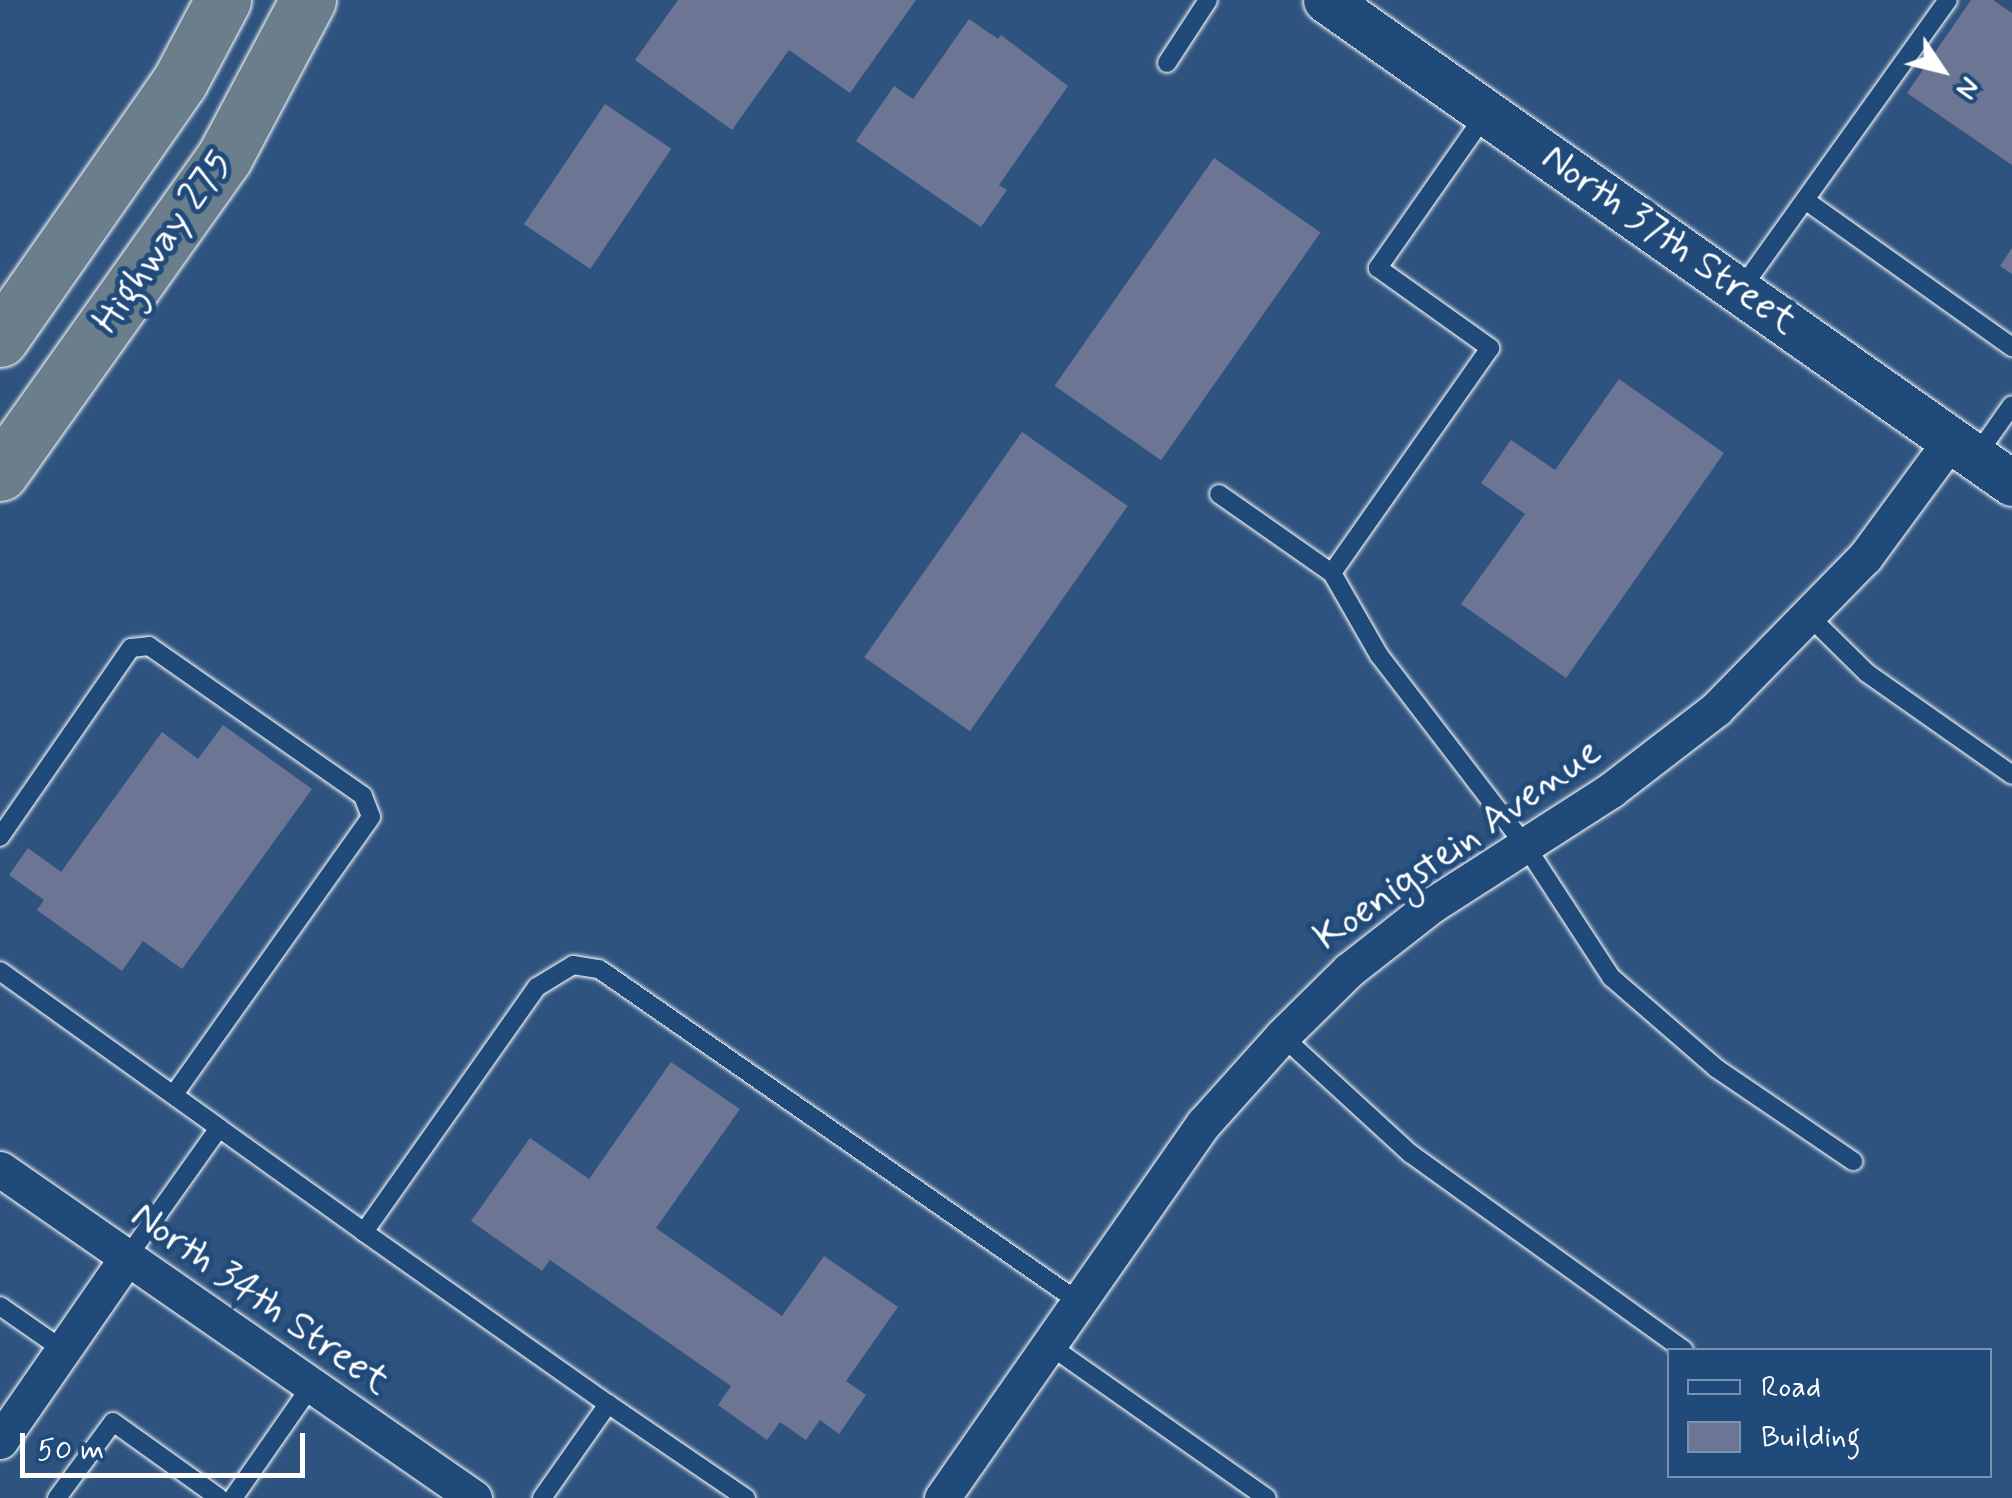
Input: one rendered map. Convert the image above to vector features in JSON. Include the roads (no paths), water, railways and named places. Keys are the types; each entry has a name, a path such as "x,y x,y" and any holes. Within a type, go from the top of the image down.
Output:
{"highway":[{"name":"Highway 275","path":"0,339 180,81 223,0"},
{"name":"Highway 275","path":"0,473 224,158 308,0"}],"street":[{"name":"North 37th Street","path":"1326,0 2012,482"},
{"name":"Koenigstein Avenue","path":"942,1498 1204,1123 1282,1036 1432,905 1525,845 1716,709 1811,618 1964,448"},
{"name":"North 34th Street","path":"0,1168 474,1498"},
{"path":"0,1441 126,1259"}],"lane":[{"path":"1166,64 1208,0"},
{"path":"1740,289 1948,0"},
{"path":"1332,573 1490,348 1378,268 1487,113"},
{"path":"1806,200 2012,346"},
{"path":"1964,448 2012,405"},
{"path":"1219,494 1332,573 1379,655 1525,845 1611,977 1716,1068 1853,1161"},
{"path":"1811,618 1868,673 2012,775"},
{"path":"0,836 131,648 148,646 364,796 371,816 174,1094"},
{"path":"364,1232 537,987 573,966 599,969 1079,1302"},
{"path":"0,971 364,1232 746,1498"},
{"path":"1282,1036 1411,1154 1681,1348"},
{"path":"126,1259 219,1128"},
{"path":"0,1306 63,1350"},
{"path":"1049,1345 1268,1498"},
{"path":"232,1498 311,1386"},
{"path":"542,1498 608,1404"},
{"path":"58,1498 113,1422 219,1498"}]}
